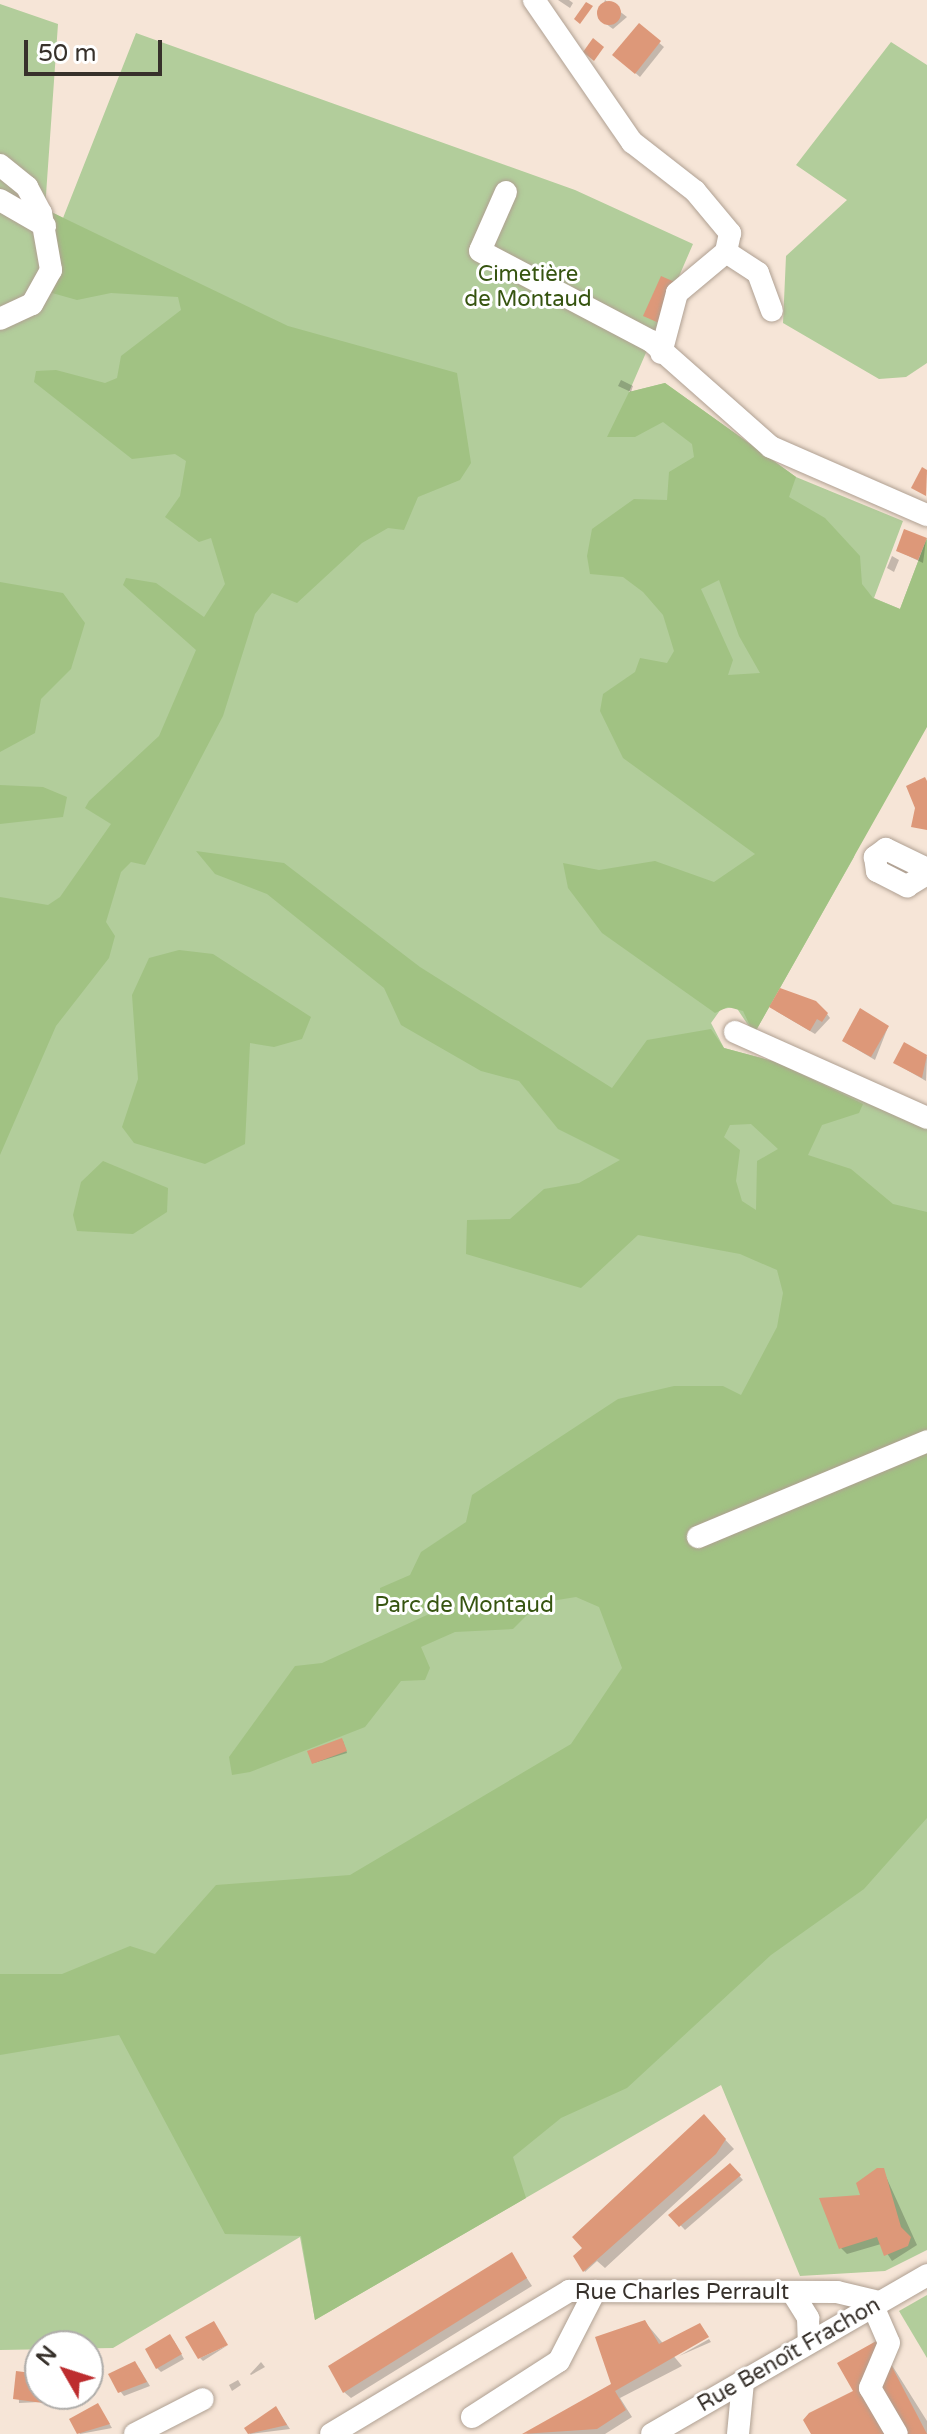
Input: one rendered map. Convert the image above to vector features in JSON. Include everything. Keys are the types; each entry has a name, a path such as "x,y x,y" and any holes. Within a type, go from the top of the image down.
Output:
{"street":[{"path":"534,0 632,142 726,224 726,252"},
{"path":"0,165 27,187 45,226 46,285 25,309 0,319"},
{"path":"506,192 480,251 651,341 771,447 927,515"},
{"path":"0,200 45,226"},
{"path":"726,252 758,273 772,311"},
{"path":"661,353 677,293 726,252"},
{"path":"735,1032 927,1118"},
{"path":"698,1537 927,1441"},
{"name":"Rue Benoît Frachon","path":"652,2434 927,2275"},
{"name":"Rue Charles Perrault","path":"331,2434 569,2291 792,2292 876,2304"},
{"path":"472,2417 559,2361 595,2291"},
{"path":"792,2292 808,2318 809,2342"},
{"path":"876,2304 889,2343 870,2388 897,2434"},
{"path":"738,2434 743,2382"},
{"path":"135,2434 203,2399"}],"green space":[{"name":"Parc de Montaud","path":"0,4 58,24 45,209 63,218 136,33 575,190 693,244 629,392 665,383 796,477 903,521 874,598 900,609 927,538 854,857 754,1034 736,1007 721,1009 711,1023 724,1048 776,1062 927,1127 927,2250 885,2271 800,2276 721,2085 315,2320 300,2237 113,2348 104,2348 104,2330 24,2330 24,2350 0,2350"},
{"path":"891,42 927,65 927,363 906,377 879,379 783,323 786,256 847,200 796,165"},
{"path":"45,209 288,326 457,373 471,463 460,480 418,497 404,530 388,528 362,543 297,603 272,593 255,614 223,716 145,865 131,862 121,872 106,922 115,936 109,958 56,1026 0,1155 0,897 48,905 60,897 111,824 85,808 159,736 196,650 123,585 126,578 156,583 204,617 225,584 211,538 199,542 165,517 180,496 186,461 175,454 132,459 34,382 36,371 56,370 105,383 117,378 121,356 181,310 178,297 111,293 77,300 52,293"},
{"path":"665,383 796,477 789,497 825,518 860,556 862,584 873,598 900,609 927,538 927,727 754,1034 743,1011 728,1007 715,1013 602,933 568,888 563,863 599,870 655,861 714,882 755,854 623,758 600,711 603,694 635,672 640,658 667,663 674,651 663,615 643,592 623,577 590,574 587,556 592,529 634,499 667,500 669,472 694,457 692,444 663,422 635,437 607,437 629,392","holes":["719,580 739,636 760,673 728,675 733,660 701,589"]},
{"path":"0,582 63,593 85,623 71,669 41,699 35,733 0,752"},
{"path":"0,785 43,787 67,797 63,817 0,824"},
{"path":"196,851 284,863 420,967 612,1088 647,1040 711,1029 724,1048 776,1062 863,1104 859,1113 822,1125 808,1155 851,1169 893,1204 927,1212 927,1818 864,1889 771,1955 627,2088 561,2118 513,2157 526,2198 315,2320 301,2236 225,2234 119,2035 0,2055 0,1974 62,1974 130,1946 155,1954 216,1885 350,1875 571,1744 622,1668 599,1607 576,1597 539,1603 513,1629 455,1632 421,1647 430,1668 425,1680 401,1681 365,1727 250,1772 232,1775 229,1757 295,1666 322,1663 440,1609 381,1605 380,1588 410,1575 421,1552 466,1522 472,1495 618,1399 674,1386 723,1386 741,1395 777,1327 783,1293 777,1270 740,1254 638,1235 581,1288 466,1254 467,1220 510,1219 544,1189 579,1183 620,1160 558,1129 519,1081 481,1071 401,1025 384,988 267,894 215,874","holes":["751,1124 778,1149 757,1161 756,1210 742,1201 736,1181 740,1150 724,1137 730,1125"]},
{"path":"179,950 213,954 311,1017 302,1039 274,1047 250,1043 245,1144 205,1164 134,1143 122,1127 138,1079 132,995 149,958"},
{"path":"103,1161 168,1188 167,1212 133,1234 77,1231 73,1215 81,1182"},
{"path":"927,2295 927,2358 899,2311"}],"building":[{"path":"609,1 618,4 621,13 618,22 609,25 600,22 597,13 600,4"},
{"path":"586,2 593,6 580,24 574,19"},
{"path":"639,23 661,41 635,74 612,55"},
{"path":"593,38 604,47 594,61 583,52"},
{"path":"661,276 677,283 659,323 643,316"},
{"path":"922,467 927,470 926,496 911,488"},
{"path":"904,529 927,538 918,560 896,551"},
{"path":"925,777 927,830 911,827 915,808 906,786"},
{"path":"780,988 816,1001 828,1013 822,1022 817,1019 810,1031 769,1007"},
{"path":"860,1008 889,1026 871,1057 842,1041"},
{"path":"904,1042 927,1055 922,1078 893,1063"},
{"path":"342,1738 347,1751 312,1764 307,1751"},
{"path":"704,2114 726,2139 716,2154 583,2272 573,2256 582,2248 572,2237"},
{"path":"730,2163 741,2175 679,2227 668,2215"},
{"path":"877,2168 884,2168 901,2227 911,2237 908,2246 884,2256 877,2237 839,2249 819,2198 860,2195 856,2183"},
{"path":"512,2252 527,2278 343,2393 328,2366"},
{"path":"645,2320 659,2344 700,2323 709,2337 615,2391 626,2410 597,2429 522,2434 611,2384 595,2337"},
{"path":"214,2321 228,2345 198,2359 185,2337"},
{"path":"170,2334 182,2354 156,2369 145,2349"},
{"path":"878,2340 927,2434 811,2434 803,2420 809,2413 853,2391 837,2363"},
{"path":"135,2361 147,2382 118,2393 108,2374"},
{"path":"16,2371 24,2372 24,2400 13,2399"},
{"path":"276,2406 287,2425 248,2434 244,2428"},
{"path":"85,2410 102,2410 110,2424 77,2434 69,2419"}],"park label":[{"name":"Cimetière de Montaud","path":"528,286"}]}
